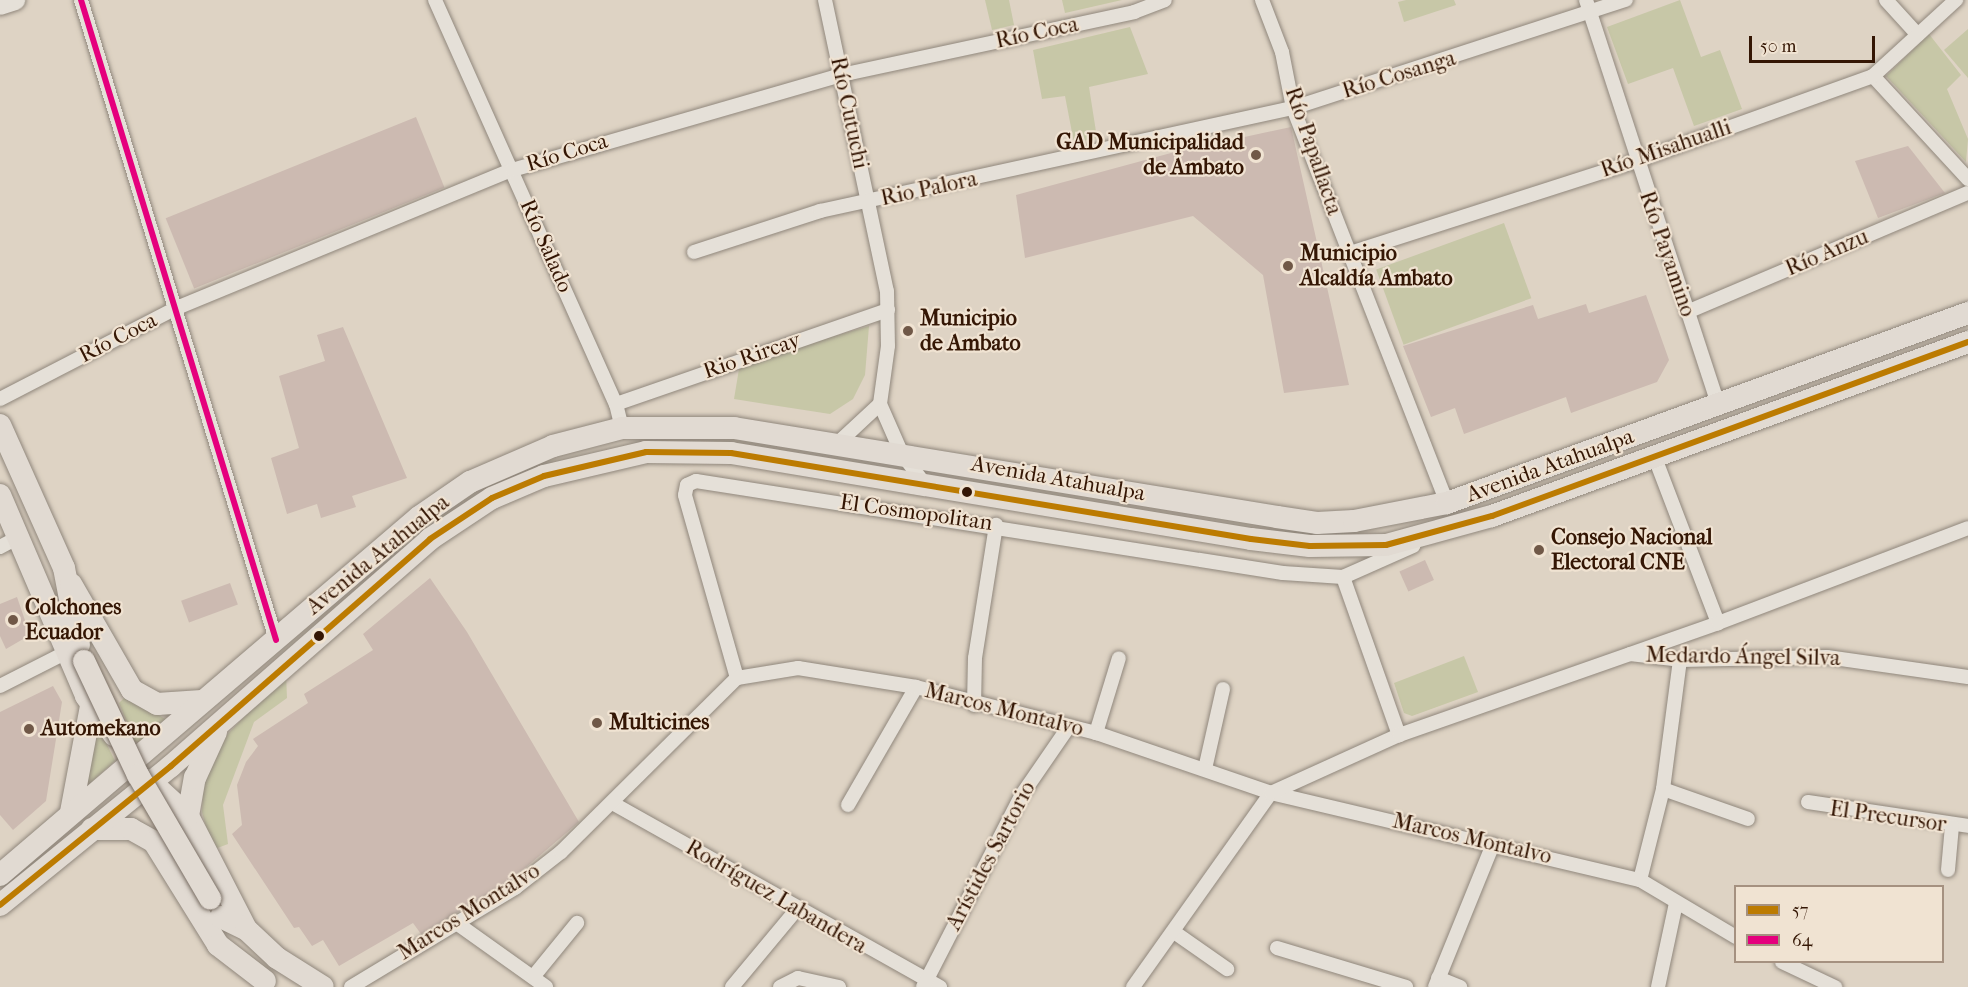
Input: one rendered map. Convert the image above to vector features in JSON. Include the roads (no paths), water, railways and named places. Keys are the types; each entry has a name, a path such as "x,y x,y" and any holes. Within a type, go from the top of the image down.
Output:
{"main road":[{"name":"Avenida Atahualpa","path":"0,875 71,812 140,758 202,701 419,517 470,482 553,446 622,428 691,425 838,443 1317,522 1389,517 1447,503 1968,313"},
{"name":"Avenida Atahualpa","path":"0,905 171,766 430,539 492,498 544,476 675,449 923,482 1310,546 1386,545 1429,534 1655,458 1968,342"},
{"path":"0,425 64,572 117,668 142,698 171,705 202,701"},
{"path":"0,495 10,542 39,576 72,624"},
{"path":"64,572 76,656 88,701 71,812"},
{"path":"39,576 76,656 138,776 215,908 268,984"},
{"path":"88,701 112,687 117,668"},
{"path":"88,701 140,758 171,766"},
{"path":"192,822 195,778 222,721"},
{"path":"121,774 151,782 192,822 246,929"},
{"path":"154,842 173,824 192,822"},
{"path":"92,829 131,829 154,842 218,945 268,984"},
{"path":"215,908 246,929 277,958 322,987"}],"street":[{"path":"0,5 15,0"},
{"path":"81,0 276,640"},
{"name":"Río Salado","path":"435,0 616,404 622,428"},
{"name":"Río Cutuchi","path":"825,0 868,201 888,310 880,404 902,454 923,482"},
{"name":"Río Coca","path":"0,399 174,309 512,170 841,75 1134,12 1165,0"},
{"name":"Río Papallacta","path":"1262,0 1282,52 1293,108 1447,503"},
{"name":"Río Payamino","path":"1586,0 1636,161 1718,405"},
{"name":"Río Cosanga","path":"1168,138 1293,108 1591,15 1626,0"},
{"path":"1886,0 1918,35"},
{"name":"Río Misahualli","path":"1350,253 1636,161 1873,76 1956,0"},
{"path":"1873,76 1968,179"},
{"name":"Rio Palora","path":"694,252 820,211 1168,138"},
{"name":"Río Anzu","path":"1687,312 1968,193"},
{"name":"Rio Rircay","path":"616,404 888,310"},
{"path":"838,443 880,404"},
{"path":"1655,458 1718,623"},
{"name":"El Cosmopolitan","path":"736,678 685,495 687,485 696,481 996,525 1230,565 1343,577"},
{"path":"974,705 975,658 996,525"},
{"path":"1133,987 1174,933 1271,793 1399,735 1718,623 1968,528"},
{"path":"1399,735 1343,577 1429,534"},
{"name":"Medardo Ángel Silva","path":"1625,654 1680,660 1827,657 1968,677"},
{"path":"0,686 76,656"},
{"path":"1096,733 1119,658"},
{"path":"1640,880 1663,789 1680,660"},
{"name":"Marcos Montalvo","path":"351,987 515,888 614,804 736,678 798,668 915,687 1067,729 1096,733 1271,793 1493,843 1640,880 1734,936"},
{"path":"848,805 915,687"},
{"path":"1205,769 1223,689"},
{"name":"Arístides Sartorio","path":"930,986 1021,796 1067,729"},
{"path":"1663,789 1748,819"},
{"name":"El Precursor","path":"1809,802 1952,826 1968,826"},
{"name":"Rodríguez Labandera","path":"614,804 930,986"},
{"path":"1948,870 1952,826"},
{"path":"1460,987 1436,983 1493,843"},
{"path":"1658,987 1676,903"},
{"path":"732,987 797,909"},
{"path":"456,922 546,987"},
{"path":"533,977 577,923"},
{"path":"1174,933 1227,969"},
{"path":"1277,948 1406,987"},
{"path":"1784,963 1835,987"},
{"path":"780,987 798,978 839,987"}],"place":[{"name":"GAD Municipalidad de Ambato","path":"1256,155"},
{"name":"Municipio Alcaldía Ambato","path":"1288,266"},
{"name":"Municipio de Ambato","path":"908,331"},
{"name":"Consejo Nacional Electoral CNE","path":"1539,550"},
{"name":"Colchones Ecuador","path":"13,620"},
{"name":"Multicines","path":"597,723"},
{"name":"Automekano","path":"29,729"}]}
